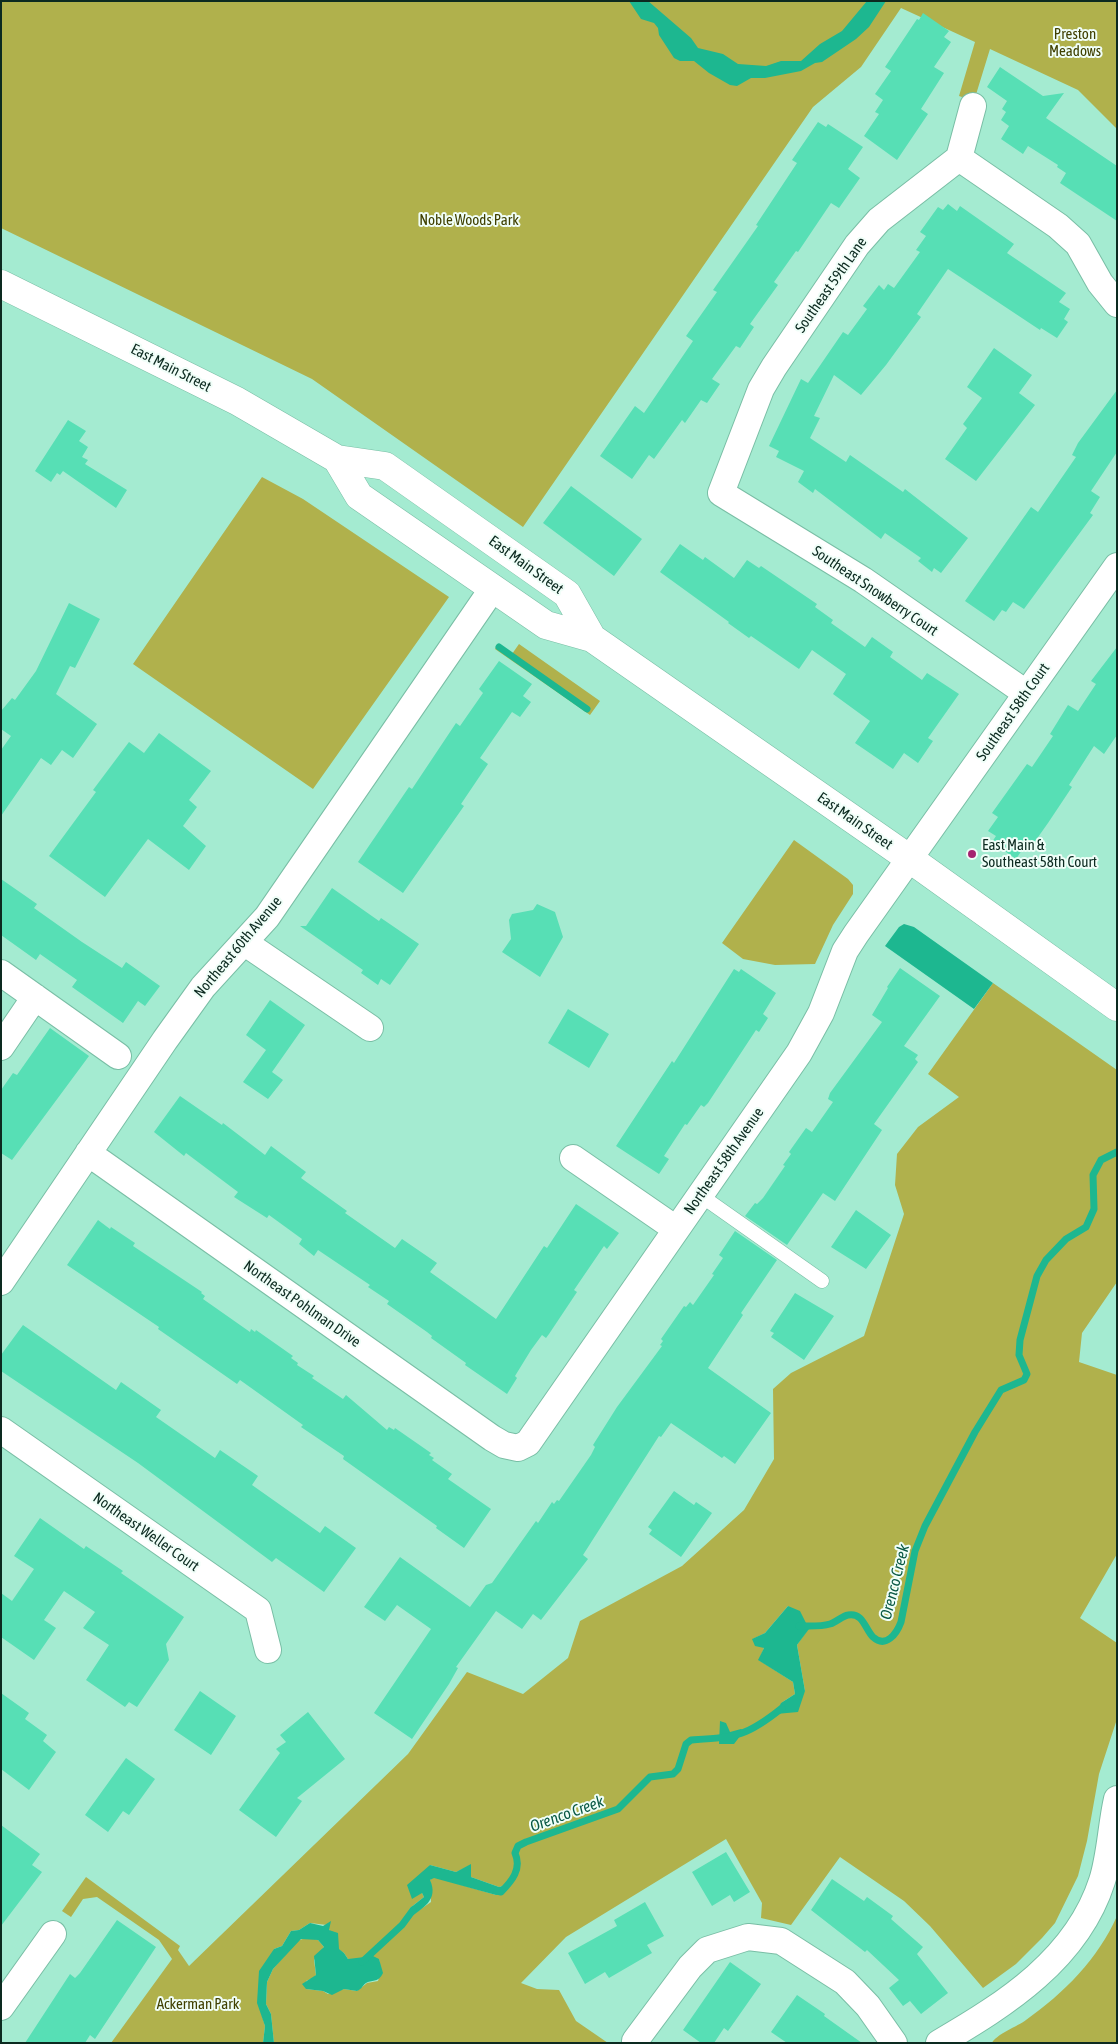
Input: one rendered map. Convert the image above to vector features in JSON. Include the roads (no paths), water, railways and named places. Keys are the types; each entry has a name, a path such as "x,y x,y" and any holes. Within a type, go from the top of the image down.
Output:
{"main road":[{"name":"East Main Street","path":"1,284 237,401 337,459 385,466 567,594 592,638"},
{"name":"East Main Street","path":"337,459 359,496 546,625 592,638 910,860 1117,1008"}],"street":[{"path":"973,106 959,158 1058,226 1078,244 1100,283 1117,304"},
{"name":"Southeast 59th Lane","path":"721,493 761,389 857,245 879,220 959,158"},
{"name":"Southeast Snowberry Court","path":"721,493 863,580 1026,693"},
{"name":"Southeast 58th Court","path":"910,860 1117,566"},
{"name":"Northeast 60th Avenue","path":"1,1282 203,987 267,917 493,588"},
{"name":"Northeast 58th Avenue","path":"518,1448 528,1443 538,1432 676,1229 800,1053 821,1014 845,951 910,860"},
{"path":"245,943 370,1028"},
{"path":"1,973 118,1056"},
{"path":"1,1047 35,997"},
{"name":"Northeast Pohlman Drive","path":"88,1153 459,1415 504,1445 518,1448"},
{"path":"573,1158 676,1229"},
{"name":"Northeast Weller Court","path":"1,1430 258,1610 268,1650"},
{"path":"939,2043 982,2017 1038,1976 1055,1960 1073,1938 1090,1910 1103,1880 1117,1799"},
{"path":"1,2007 53,1934"},
{"path":"635,2041 690,1967 707,1950 748,1937 781,1941 845,1982 868,2006 894,2043"}],"lane":[{"path":"118,1056 142,1074"},
{"path":"700,1195 822,1281"}],"waterway":[{"path":"499,647 587,709"},
{"name":"Orenco Creek","path":"799,1626 826,1625 853,1615 857,1616 870,1634 878,1640 887,1640 897,1631 901,1622 915,1551 925,1526 975,1432 1001,1390 1024,1380 1027,1374 1019,1355 1020,1340 1037,1276 1046,1260 1066,1239 1086,1227 1094,1209 1093,1175 1101,1160 1117,1152"},
{"name":"Orenco Creek","path":"497,1891 501,1892 515,1874 517,1869 515,1853 518,1846 618,1809 650,1777 673,1774 678,1769 686,1744 691,1740 740,1734 759,1725 782,1708"},
{"name":"Orenco Creek","path":"362,1962 402,1925 413,1910"}],"place":[{"name":"East Main & Southeast 58th Court","path":"972,854"}],"park label":[{"name":"Preston Meadows","path":"1075,42"},
{"name":"Noble Woods Park","path":"469,220"},
{"name":"Ackerman Park","path":"198,2004"}]}
